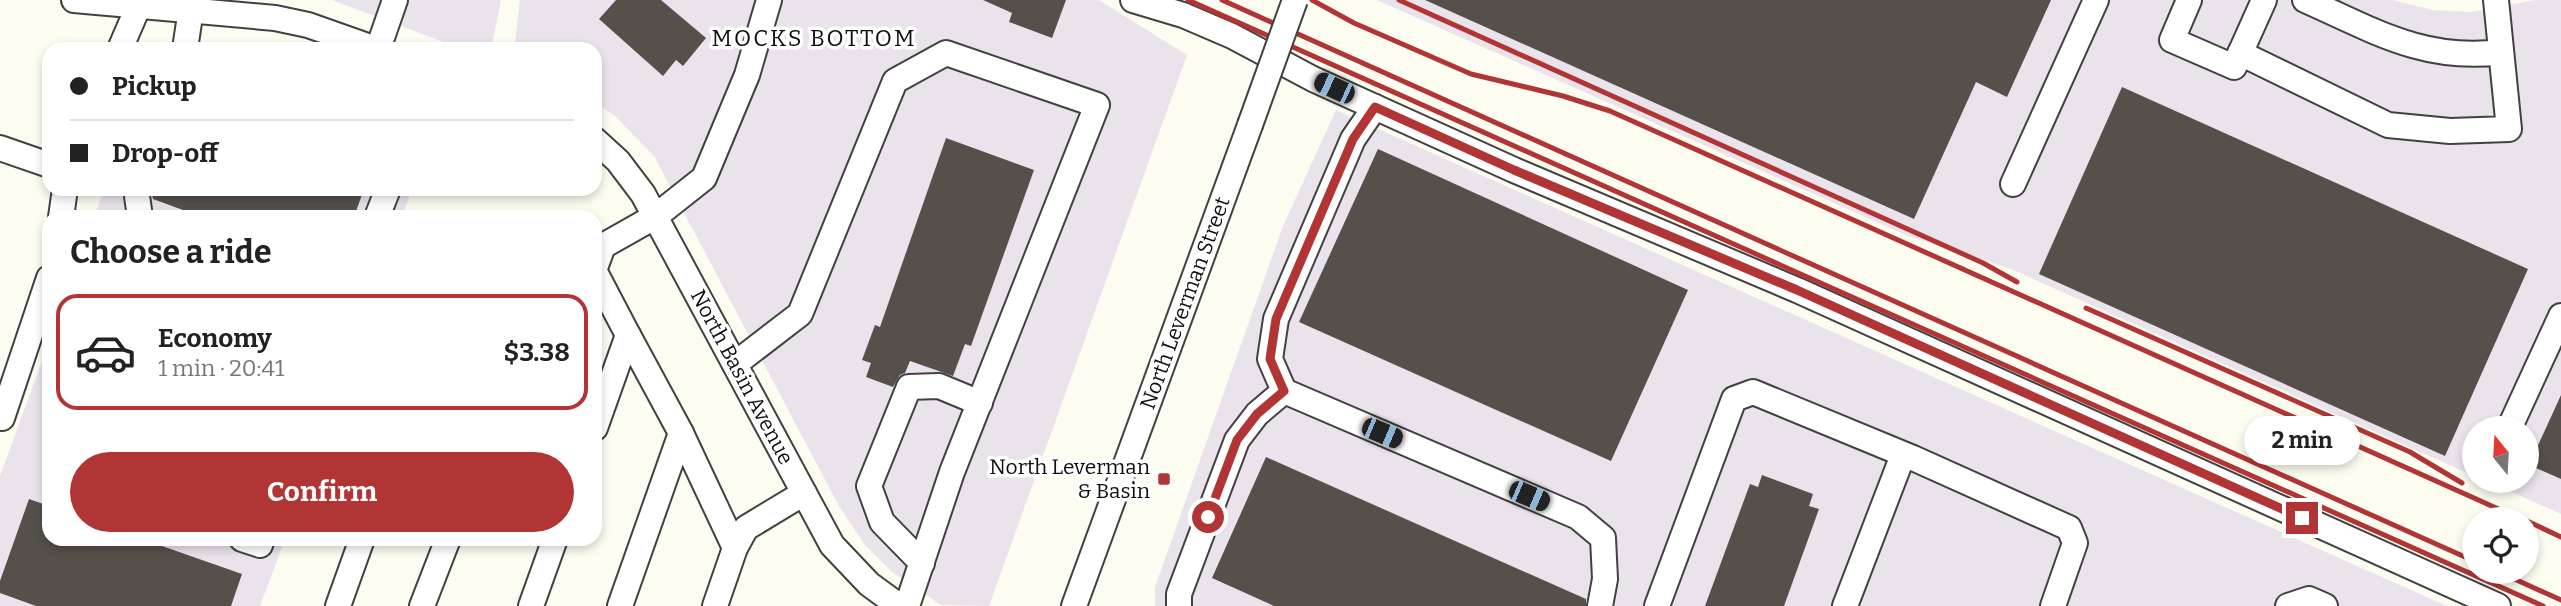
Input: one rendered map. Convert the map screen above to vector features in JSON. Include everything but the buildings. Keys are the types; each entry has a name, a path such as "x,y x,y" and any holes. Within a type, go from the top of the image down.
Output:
{"street":[{"path":"74,0 191,9 289,21 355,42"},
{"path":"380,42 395,0"},
{"path":"602,249 656,216 704,178 747,75 769,0"},
{"path":"1133,0 1183,15 1232,36 1375,107 1514,170 1797,290 2498,606"},
{"name":"North Leverman Street","path":"1074,606 1295,0"},
{"path":"2013,184 2096,0"},
{"path":"2189,0 2172,40 2234,67 2264,0"},
{"path":"2305,0 2414,48 2468,56 2501,52"},
{"path":"2240,53 2388,125 2450,131 2509,129 2496,0"},
{"path":"123,42 139,5"},
{"path":"186,42 191,9"},
{"path":"735,364 800,314 895,81 946,53 1097,105 980,403 922,563 894,604"},
{"path":"1375,107 1353,139 1276,319 1270,359 1284,391 1566,511 1592,526 1603,538 1606,559 1600,606"},
{"name":"North Basin Avenue","path":"602,147 631,176 656,216 832,545 869,584 894,604"},
{"path":"0,148 42,163"},
{"path":"602,284 681,433 734,548"},
{"path":"1,419 42,299"},
{"path":"2514,416 2561,316"},
{"path":"602,408 628,335"},
{"path":"922,563 882,522 869,486 909,387 939,386 980,403"},
{"path":"1179,606 1179,594 1237,440 1257,414 1284,391"},
{"path":"1657,606 1734,399 1753,392 2069,528 2075,543 2053,606"},
{"path":"620,606 681,433"},
{"path":"1845,606 1903,455"},
{"path":"715,606 734,548 746,528 804,493"},
{"path":"338,606 359,546"},
{"path":"422,606 445,546"},
{"path":"531,606 552,546"},
{"path":"2288,606 2309,599 2325,606"}],"shaded area":[{"path":"332,0 501,0 492,42 443,42"},
{"path":"520,0 1099,0 1187,55 989,606 941,605 892,572 865,545 840,508 654,156 615,116 602,108 602,42 515,42"},
{"path":"1377,0 2393,0 2433,10 2472,12 2535,0 2561,0 2561,514 2516,494 2539,494 2539,416 2462,416 2462,471 2011,269 1908,236"},
{"path":"1336,110 2447,606 1155,606 1155,587 1283,226"},
{"path":"102,196 410,196 404,210 96,210"},
{"path":"42,361 42,546 282,546 260,606 0,606 0,476"}],"railway":[{"path":"1188,0 2543,606"},
{"path":"1222,0 2462,556"},
{"path":"1312,0 1354,23 1471,74 1563,96 1610,111 2494,507"},
{"path":"1399,0 1983,263 2017,282"},
{"path":"2086,308 2410,452 2462,483"},
{"path":"2539,527 2561,537"},
{"path":"2526,584 2561,600"}],"place":[{"name":"North Leverman & Basin","path":"1164,479"}],"district":[{"name":"MOCKS BOTTOM","path":"814,38"}],"route":[{"path":"1208,517 1244,427 1284,391 1270,359 1276,319 1353,139 1375,107 1514,170 1797,290 2302,518"}]}
